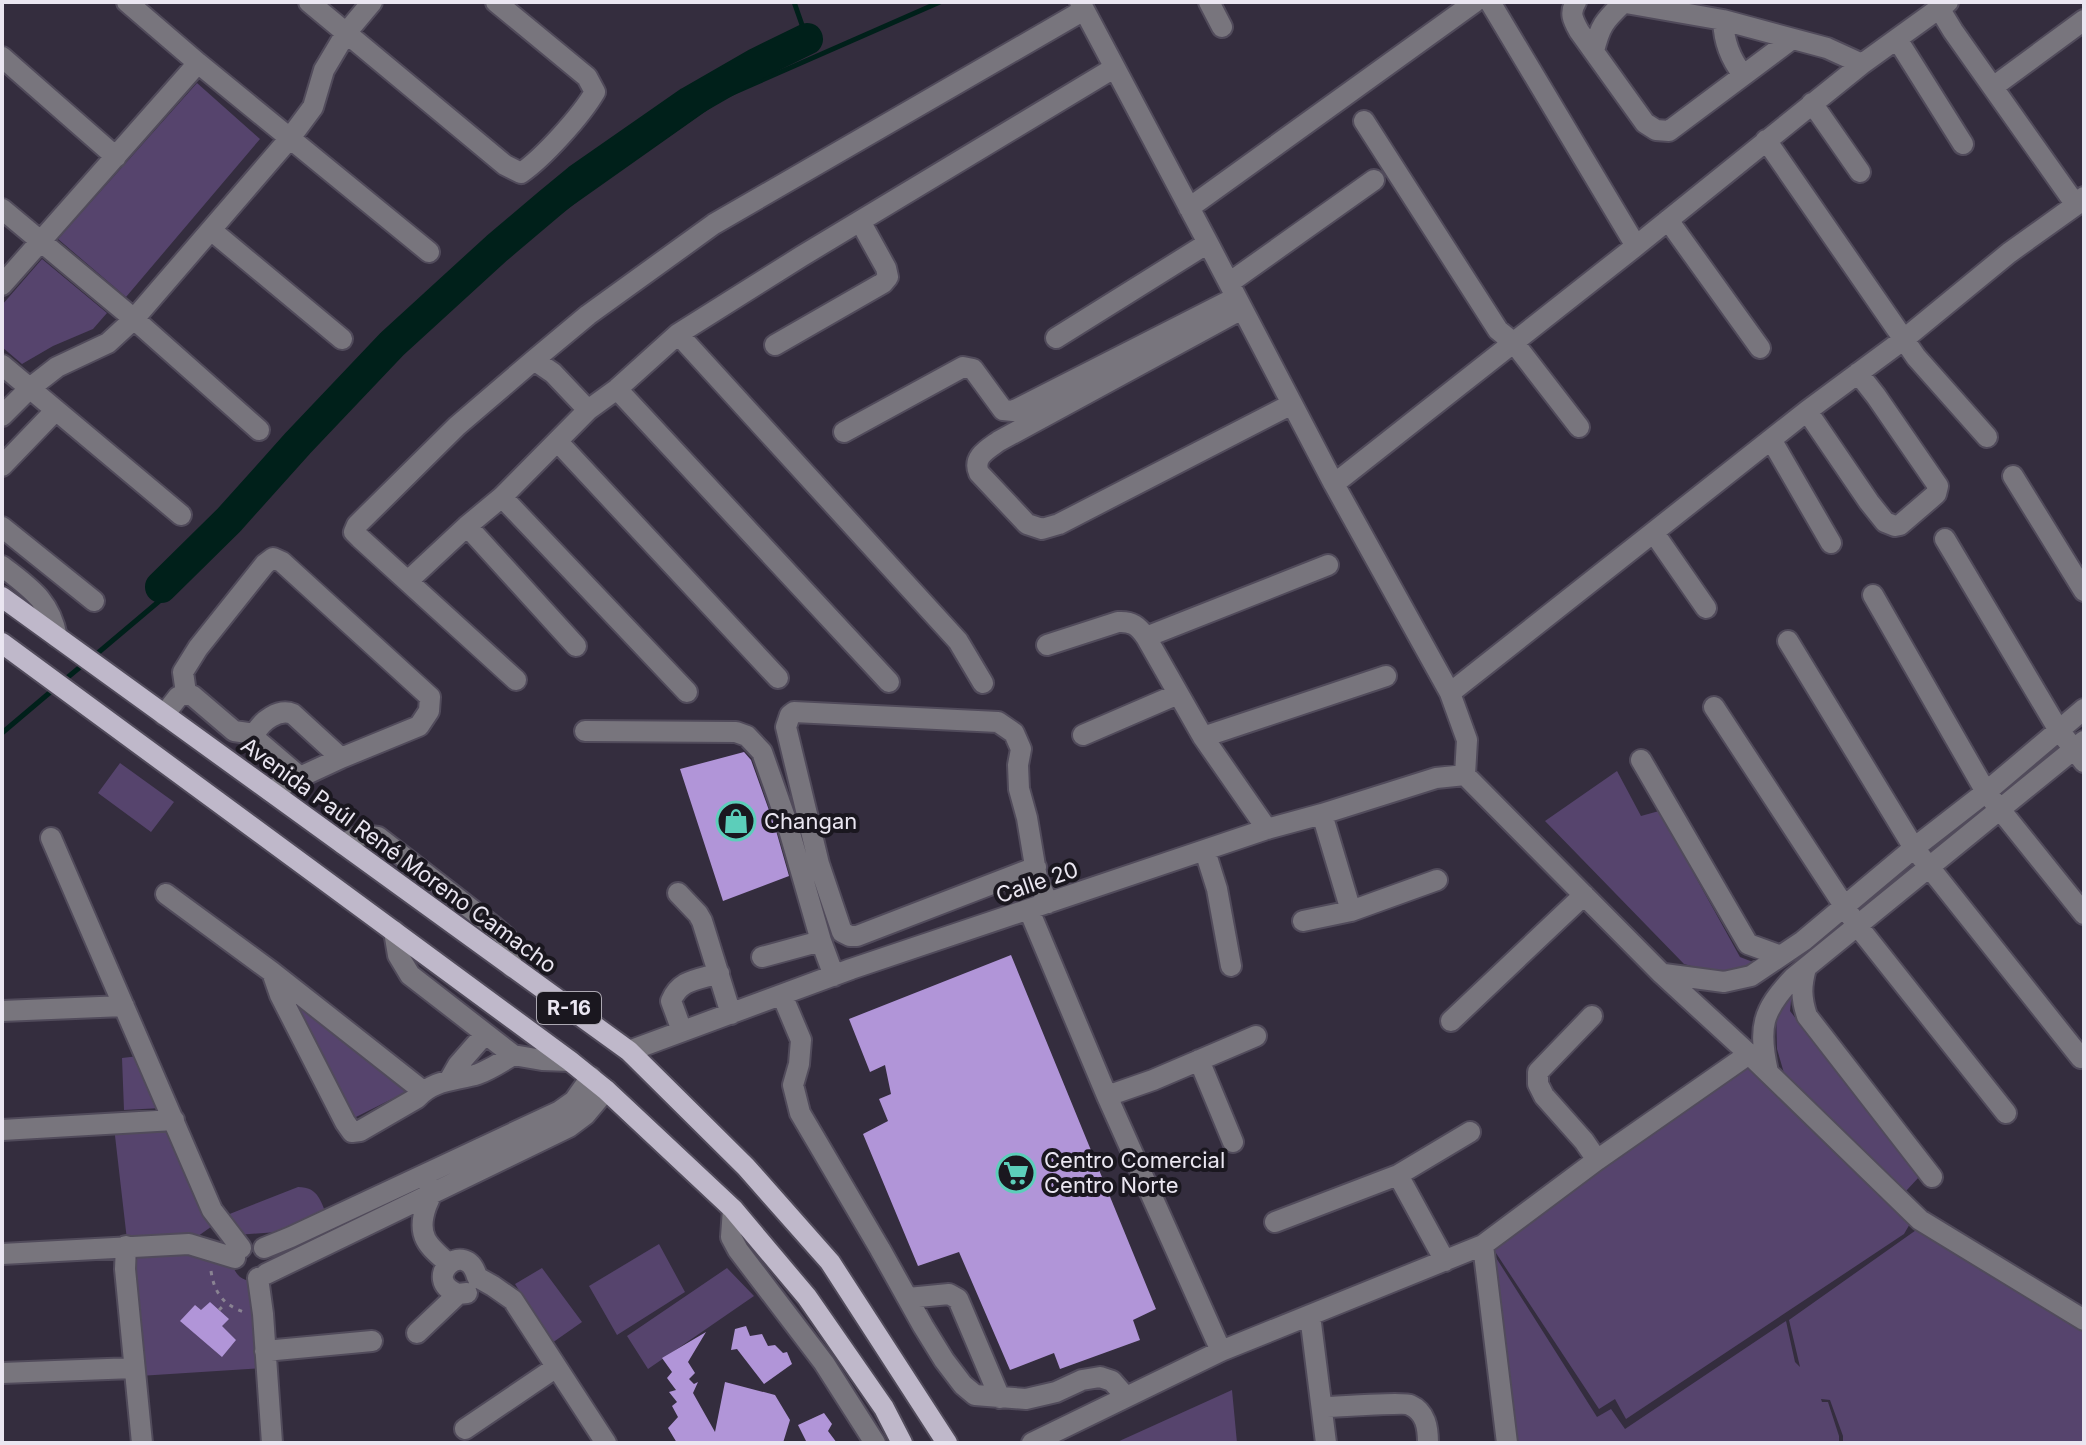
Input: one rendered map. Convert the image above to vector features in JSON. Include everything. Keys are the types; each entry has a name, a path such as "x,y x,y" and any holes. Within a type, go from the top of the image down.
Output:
{"main road":[{"name":"Avenida Paúl René Moreno Camacho","path":"2,597 629,1051 746,1167 830,1262 947,1443"},
{"name":"R-16","path":"4,645 598,1084 733,1209 807,1297 884,1408 902,1443"}],"street":[{"path":"127,2 429,252"},
{"path":"309,2 505,165 521,173 569,125 595,92 587,77 520,9 496,2"},
{"path":"2,416 57,367 108,343 134,319 290,138 313,107 324,70 346,33 372,2"},
{"path":"1209,2 1222,27"},
{"path":"1189,208 1475,2"},
{"path":"1490,2 1636,246"},
{"path":"1576,2 1571,10 1573,20 1645,123 1656,130 1669,131 1792,39"},
{"path":"1594,51 1599,29 1621,2 1723,20 1827,48 1862,64"},
{"path":"1334,484 1812,103 1944,5 1993,87 2080,201 2009,253 1903,340 1807,411 1450,693"},
{"path":"516,680 354,532 357,525 457,426 534,360 588,315 714,224 1082,6 1334,484 1450,693 1467,740 1465,775 1662,974 1920,1220 2084,1320"},
{"path":"1723,20 1724,39 1743,75"},
{"path":"1993,87 2084,20"},
{"path":"1897,39 1963,144"},
{"path":"2,57 116,157"},
{"path":"2,285 198,63"},
{"path":"408,581 502,497 588,410 617,389 678,334 1114,68"},
{"path":"1812,103 1860,172"},
{"path":"1364,121 1498,330 1514,343 1579,427"},
{"path":"1766,140 1903,340 1987,437"},
{"path":"1292,404 1059,524 1042,529 1027,524 979,473 977,467 978,458 985,450 1236,296 1374,180"},
{"path":"2,209 134,319 259,430"},
{"path":"1668,220 1760,348"},
{"path":"775,345 883,283 888,277 860,221"},
{"path":"211,230 342,339"},
{"path":"1056,338 1208,243"},
{"path":"844,432 963,367 973,369 1003,410 1013,411 1236,296"},
{"path":"678,334 958,641 983,683"},
{"path":"534,360 553,373 588,410"},
{"path":"2,365 181,515"},
{"path":"1807,411 1877,512 1890,525 1900,525 1936,494 1938,486 1858,373"},
{"path":"617,389 889,682"},
{"path":"2,466 55,411"},
{"path":"1772,441 1831,543"},
{"path":"558,442 778,678"},
{"path":"2013,476 2084,591"},
{"path":"502,497 687,692"},
{"path":"467,526 576,646"},
{"path":"2,527 94,601"},
{"path":"1654,533 1706,608"},
{"path":"1768,1072 1763,1051 1763,1026 1774,998 1793,978 2000,809 2081,751 2058,729 1945,539"},
{"path":"186,693 183,672 198,648 273,558 282,562 430,697 429,711 419,726 270,791"},
{"path":"1146,637 1328,565"},
{"path":"2,566 32,589 46,605 54,620 57,637"},
{"path":"1873,595 1986,792 2084,914"},
{"path":"1047,645 1118,622 1137,625 1203,737 1267,829"},
{"path":"1788,641 1914,848 2081,1058"},
{"path":"1203,737 1386,676"},
{"path":"164,715 178,697 186,693 234,731 255,734"},
{"path":"1083,735 1178,694"},
{"path":"1714,707 1856,924 2006,1113"},
{"path":"1662,974 1724,982 1751,976 1803,941 2084,709"},
{"path":"300,777 258,741 255,734 258,727 280,711 288,711 341,758"},
{"path":"1036,867 857,936 842,932 811,835 786,727 790,715 794,712 998,722 1014,733 1021,749 1019,789 1036,867 1038,907 1107,1096 1221,1351"},
{"path":"585,731 736,732 747,736 762,752 834,976"},
{"path":"1641,760 1748,944 1781,956"},
{"name":"Calle 20","path":"629,1051 834,976 1267,829 1436,778 1465,775"},
{"path":"1322,814 1351,911"},
{"path":"51,838 212,1210 238,1253 237,1272 242,1277 262,1276 560,1111 598,1084"},
{"path":"1205,851 1217,889 1231,966"},
{"path":"1303,921 1351,911 1437,880"},
{"path":"678,893 698,914 731,1014"},
{"path":"166,894 272,972 423,1091"},
{"path":"1451,1021 1584,895"},
{"path":"394,931 398,955 410,975 513,1055 570,1061"},
{"path":"762,957 821,941"},
{"path":"1806,968 1801,987 1807,1016 1932,1177"},
{"path":"272,972 287,1009 352,1132 360,1131 417,1098 423,1091 450,1079 492,1068 513,1055"},
{"path":"682,1031 671,1001 676,989 719,973"},
{"path":"782,995 801,1040 793,1085 800,1113 937,1349 963,1385 975,1395 1026,1399 1100,1377 1112,1381 1126,1397"},
{"path":"2,1011 124,1006"},
{"path":"1592,1016 1538,1072 1538,1084 1544,1096 1597,1160"},
{"path":"450,1079 485,1034"},
{"path":"1107,1096 1256,1036"},
{"path":"1032,1443 1221,1351 1483,1245 1597,1160 1749,1054"},
{"path":"1199,1060 1233,1142"},
{"path":"2,1130 174,1120"},
{"path":"1275,1222 1398,1175 1470,1132"},
{"path":"1398,1175 1445,1261"},
{"path":"264,1248 430,1183"},
{"path":"430,1183 422,1230 428,1246 449,1264"},
{"path":"733,1209 731,1237 738,1250 824,1363 875,1443"},
{"path":"2,1254 189,1244 212,1251 238,1253 249,1244 264,1248 270,1258 270,1265 262,1276 262,1313 272,1443"},
{"path":"1483,1245 1507,1443"},
{"path":"126,1246 125,1269 142,1443"},
{"path":"458,1260 468,1261 475,1268 477,1277 475,1286 468,1293 458,1294 449,1291 443,1282 443,1272 449,1264 458,1260"},
{"path":"477,1277 513,1300 606,1443"},
{"path":"417,1333 458,1294"},
{"path":"908,1298 949,1294 958,1299 1000,1398"},
{"path":"1310,1315 1326,1443"},
{"path":"265,1351 372,1341"},
{"path":"2,1373 134,1368"},
{"path":"465,1429 555,1368"},
{"path":"1322,1407 1409,1404 1423,1415 1428,1443"}],"path":[{"path":"212,1251 213,1282 226,1303 241,1311 262,1313"},
{"path":"219,1310 226,1303"}],"shaded area":[{"path":"197,83 260,139 126,297 58,239"},
{"path":"42,259 107,313 93,329 53,346 22,364 2,347 2,305"},
{"path":"120,763 174,802 151,832 98,793"},
{"path":"1617,771 1641,816 1659,811 1740,957 1758,964 1723,975 1684,964 1545,821"},
{"path":"1792,991 1790,1011 1919,1177 1906,1191 1786,1080 1777,1049 1776,1010"},
{"path":"294,999 410,1090 354,1118"},
{"path":"139,1056 161,1108 124,1110 122,1058"},
{"path":"1748,1064 1911,1222 1904,1234 1626,1419 1615,1399 1599,1409 1490,1244"},
{"path":"175,1123 215,1224 194,1239 127,1240 114,1127"},
{"path":"298,1187 315,1193 328,1219 304,1230 236,1235 222,1217"},
{"path":"1919,1228 2084,1332 2084,1443 1843,1443 1830,1400 1821,1399 1828,1402 1839,1443 1512,1443 1488,1245 1597,1417 1611,1409 1625,1429 1786,1321 1795,1362 1800,1367 1789,1320"},
{"path":"659,1244 685,1292 617,1335 589,1286"},
{"path":"187,1248 231,1260 239,1276 255,1282 264,1368 139,1376 129,1270 143,1249"},
{"path":"542,1268 582,1322 552,1343 515,1284"},
{"path":"727,1268 754,1296 648,1369 627,1336"},
{"path":"1232,1390 1237,1443 1115,1443"}],"building":[{"name":"Changan","path":"744,752 751,760 789,876 723,901 680,769"},
{"path":"1011,955 1156,1309 1133,1320 1140,1340 1060,1369 1054,1353 1010,1370 959,1252 918,1266 863,1134 888,1121 879,1099 891,1094 885,1065 870,1072 849,1019"},
{"path":"210,1302 229,1319 222,1326 236,1340 222,1357 180,1321 195,1305 201,1310"},
{"path":"746,1326 750,1336 762,1334 768,1346 775,1345 783,1353 787,1352 792,1364 764,1384 737,1349 731,1350 735,1329"},
{"path":"706,1332 688,1362 695,1373 689,1379 694,1384 698,1382 693,1393 715,1432 725,1382 775,1395 790,1420 783,1443 677,1443 668,1428 678,1417 672,1406 677,1402 669,1392 676,1390 667,1378 672,1372 662,1358"},
{"path":"824,1413 832,1424 828,1431 837,1443 807,1443 798,1425"}],"waterway":[{"path":"794,2 807,39"},
{"path":"93,657 202,565 397,353 528,234 719,99 940,2"},
{"path":"161,587 229,520 392,344 497,248 578,180 690,102 807,39"},
{"path":"62,682 85,663"},
{"path":"2,733 54,689"}],"place":[{"name":"Changan","path":"736,821"},
{"name":"Centro Comercial Centro Norte","path":"1016,1173"}]}
